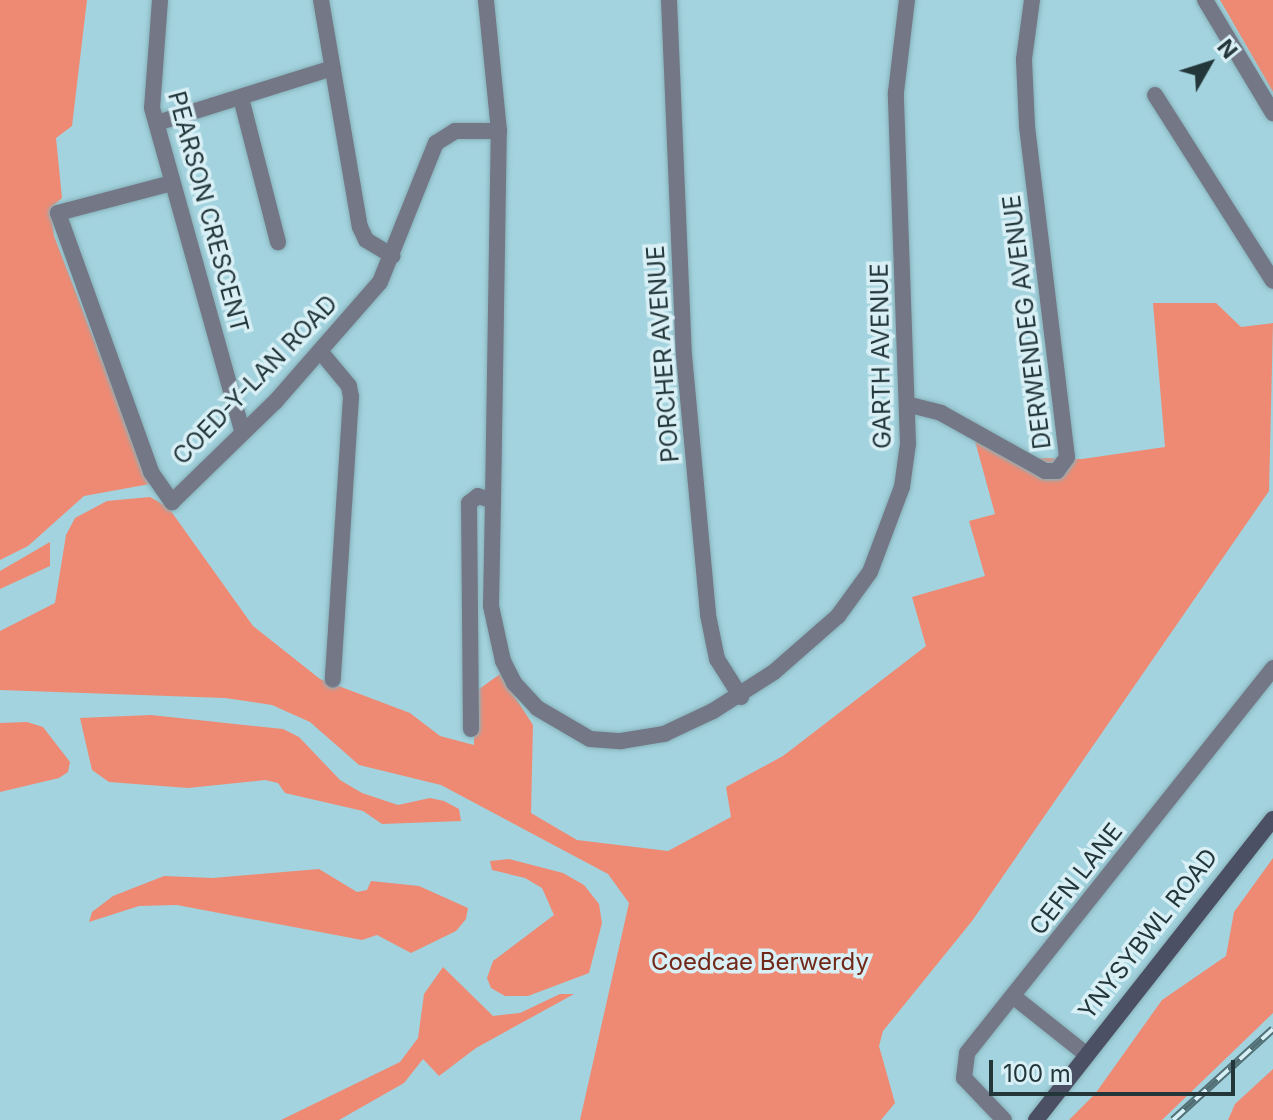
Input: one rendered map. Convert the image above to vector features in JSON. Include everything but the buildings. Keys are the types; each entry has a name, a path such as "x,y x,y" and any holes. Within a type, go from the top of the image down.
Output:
{"main road":[{"name":"YNYSYBWL ROAD","path":"1036,1120 1273,819"}],"street":[{"name":"PEARSON CRESCENT","path":"160,0 151,88 157,123 243,433"},
{"path":"321,0 360,227 366,240 393,256"},
{"path":"471,729 469,503 478,496 493,501 499,131 486,0"},
{"name":"PORCHER AVENUE","path":"669,0 684,355 708,615 717,659 741,697"},
{"name":"GARTH AVENUE","path":"493,501 491,606 503,661 514,683 537,708 590,739 621,741 664,734 741,697 838,616 870,572 902,487 910,405 896,92 907,0"},
{"name":"DERWENDEG AVENUE","path":"910,405 941,413 1045,471 1057,471 1067,457 1027,126 1024,59 1032,0"},
{"path":"1205,0 1273,113"},
{"path":"157,123 333,68"},
{"path":"1155,95 1273,281"},
{"path":"241,98 278,242"},
{"name":"COED-Y-LAN ROAD","path":"172,183 58,213 151,472 172,502 243,433 380,282 436,143 455,131 499,131"},
{"path":"320,351 349,386 351,397 333,679"},
{"name":"CEFN LANE","path":"1004,1120 964,1078 967,1053 1273,668"},
{"path":"1014,997 1086,1054"}],"green space":[{"path":"0,0 87,0 72,126 56,138 62,198 51,208 54,236 150,484 84,496 28,546 0,560"},
{"path":"1220,0 1273,0 1273,92"},
{"name":"Coedcae Berwerdy","path":"1153,303 1216,303 1241,327 1273,323 1269,491 972,921 883,1031 879,1046 895,1103 881,1120 580,1120 629,903 608,874 441,785 359,765 310,722 272,705 225,698 0,690 0,631 55,603 66,535 75,518 107,501 150,497 168,507 253,626 320,679 410,713 440,736 474,745 475,692 500,674 533,725 531,813 577,840 668,851 731,817 726,787 783,756 926,646 912,597 985,576 969,521 995,514 969,419 1036,458 1082,459 1165,447"},
{"path":"50,542 50,566 0,589 0,571"},
{"path":"151,715 283,729 299,737 340,780 362,793 398,805 430,798 444,801 459,809 461,821 382,824 363,811 285,793 278,783 265,780 188,788 109,782 92,770 80,718"},
{"path":"27,722 43,727 70,762 68,772 59,778 0,792 0,723"},
{"path":"1273,858 1273,1013 1162,1120 1069,1120 1095,1094 1162,1000 1226,956 1234,912"},
{"path":"509,859 563,873 584,885 599,904 602,923 589,973 528,996 505,996 491,988 487,978 493,961 554,915 542,888 525,878 492,870 490,861"},
{"path":"319,869 357,892 367,890 371,881 419,886 468,908 466,919 456,931 411,953 377,935 362,940 177,905 139,906 89,922 92,912 113,896 164,876 213,878"},
{"path":"443,967 493,1016 520,1013 560,994 574,994 476,1048 439,1076 423,1059 404,1083 339,1120 281,1120 400,1062 418,1038 424,994"},
{"path":"1273,1069 1273,1120 1228,1120 1235,1104"}],"railway":[{"path":"1173,1120 1273,1029"}]}
